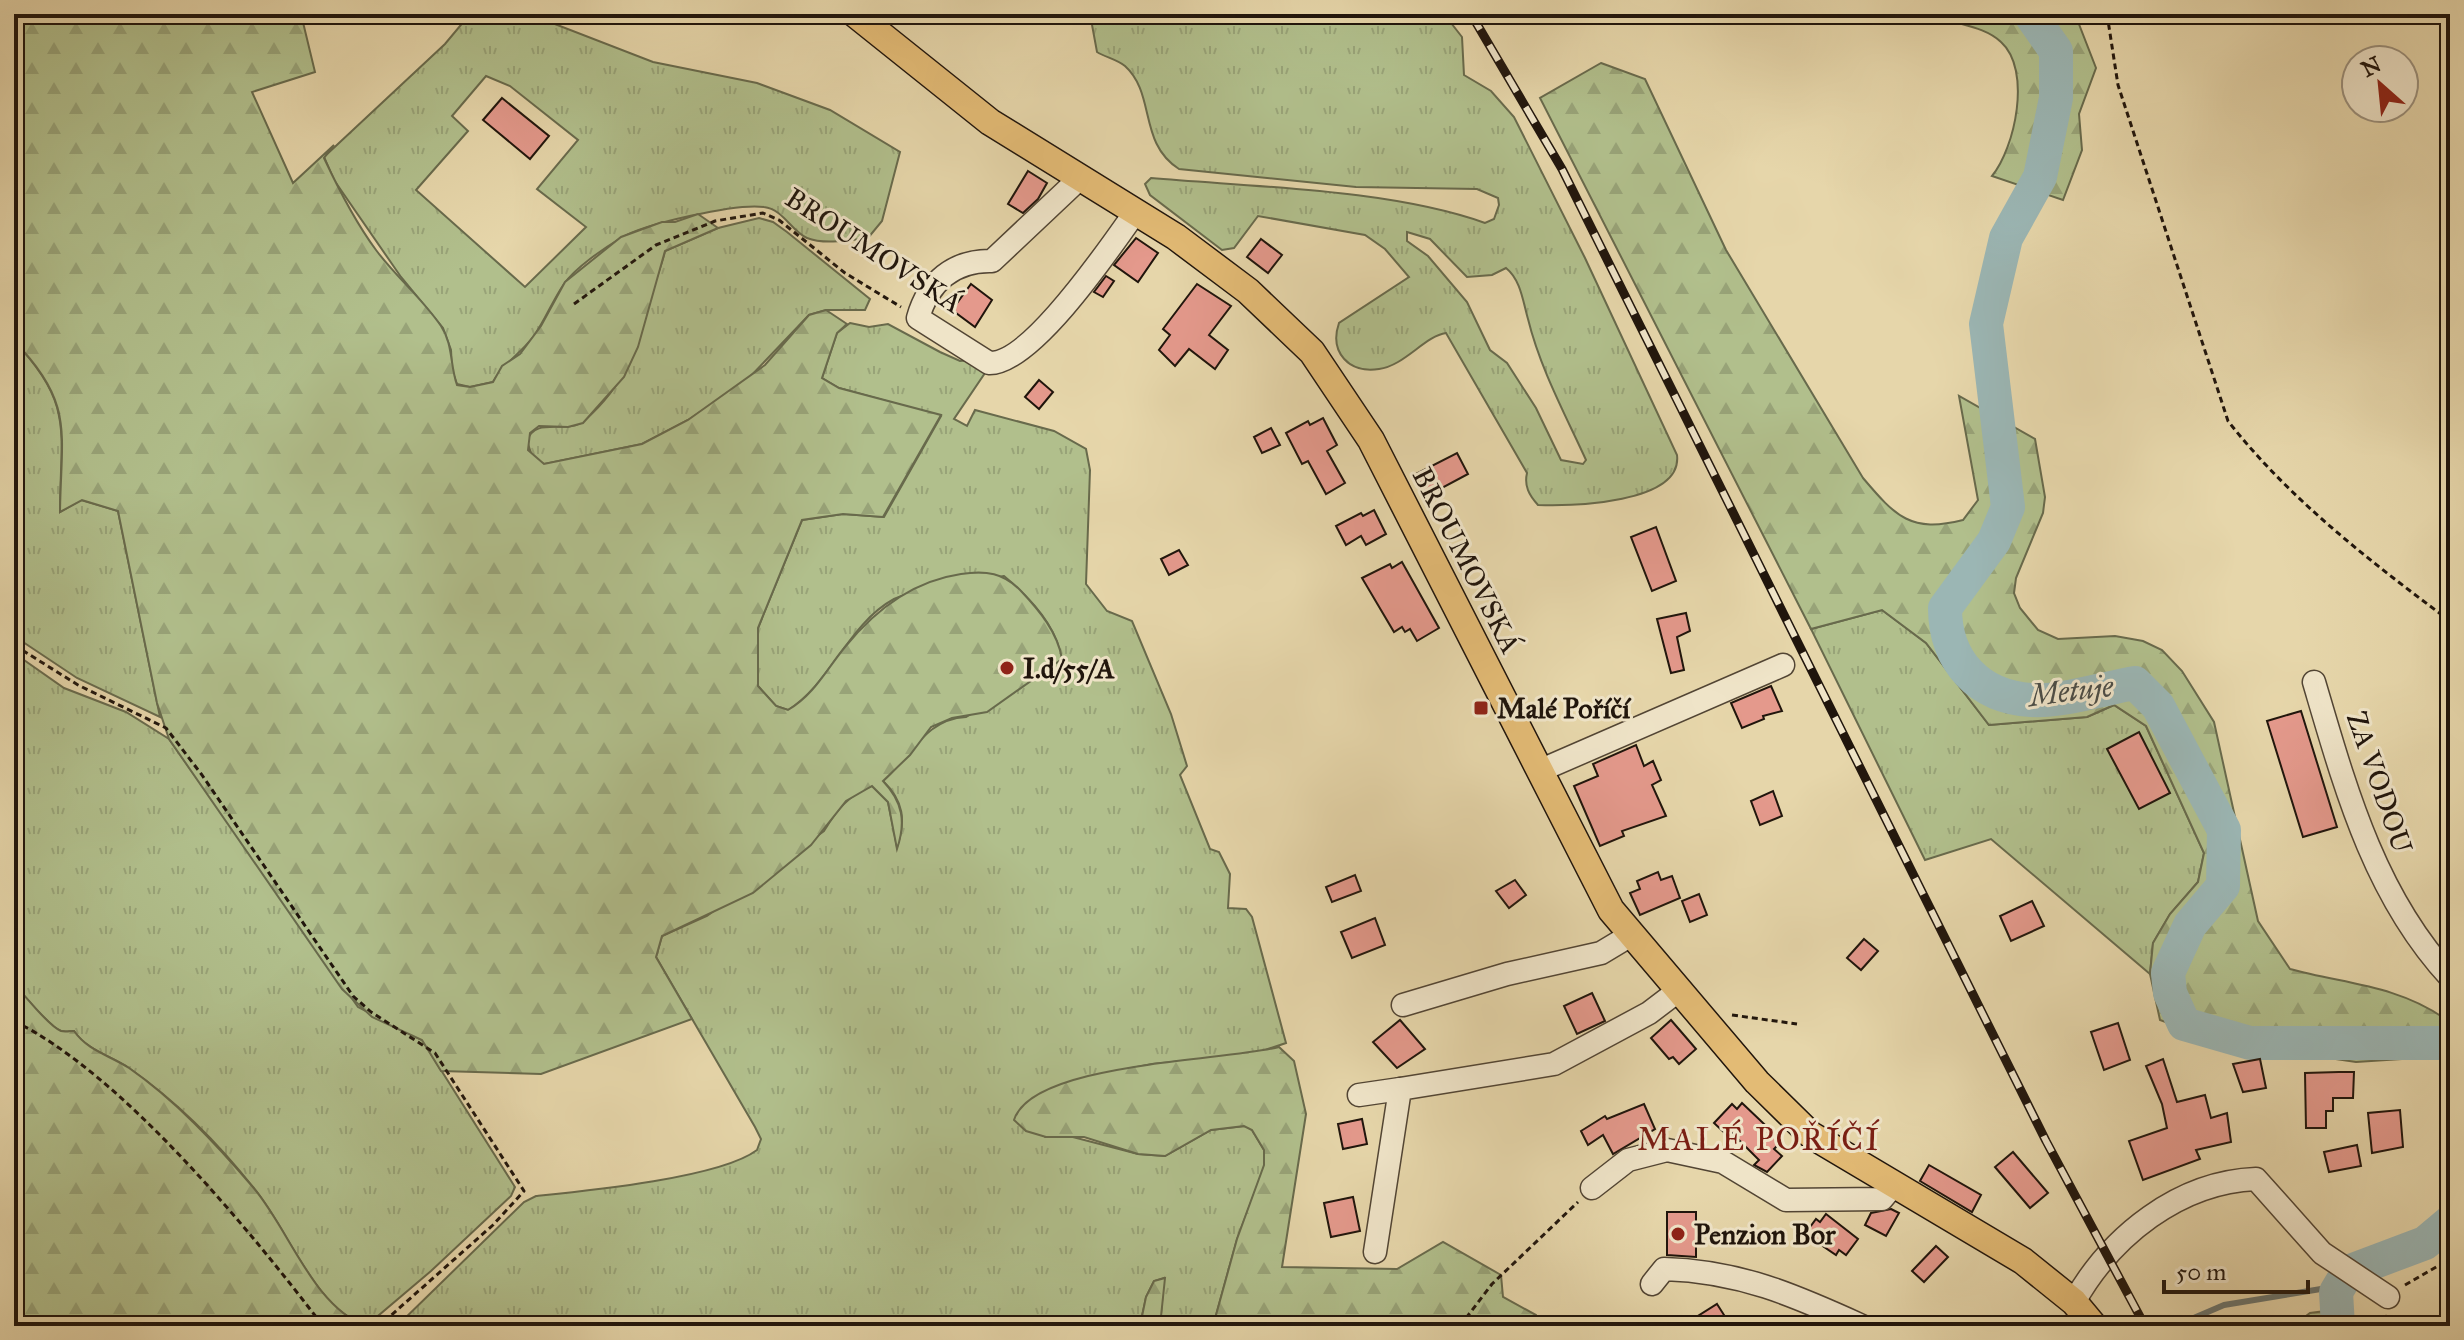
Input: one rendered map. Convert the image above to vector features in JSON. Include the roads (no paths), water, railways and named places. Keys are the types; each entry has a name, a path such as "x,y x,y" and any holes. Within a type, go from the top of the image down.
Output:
{"main road":[{"name":"BROUMOVSKÁ","path":"855,14 990,122 1136,211 1269,308 1330,375 1371,440 1591,876 1631,935 1778,1105 1811,1135 2023,1261 2083,1317"}],"street":[{"name":"BROUMOVSKÁ","path":"1079,179 992,261 975,260 954,268 931,286 918,318 989,363 998,363 1027,343 1076,295 1136,211"},
{"path":"1539,771 1783,665"},
{"name":"ZA VODOU","path":"2314,682 2374,863 2410,929 2450,977"},
{"path":"1403,1005 1507,974 1601,953 1631,935"},
{"path":"1359,1095 1554,1064 1649,1013 1678,991"},
{"path":"1375,1252 1400,1089"},
{"path":"1592,1188 1628,1160 1667,1150 1723,1162 1786,1200 1882,1199 1893,1186"},
{"path":"2083,1317 2087,1279 2128,1233 2189,1194 2230,1180 2256,1179 2322,1253 2388,1297"},
{"path":"1652,1284 1664,1269 1710,1270 1794,1295 1862,1326"}],"waterway":[{"name":"Metuje","path":"2030,14 2056,51 2056,98 2040,177 2006,238 1986,324 2008,507 1994,541 1945,608 1951,644 1968,673 1981,684 2012,697 2056,699 2135,683 2158,706 2224,830 2223,886 2190,925 2168,973 2170,993 2184,1024 2250,1043 2450,1043"},
{"name":"Metuje","path":"2338,1326 2336,1292 2348,1272 2425,1243 2450,1222"},
{"path":"2175,1326 2224,1305 2339,1286"},
{"path":"14,1311 37,1326"}],"railway":[{"path":"1471,14 1562,169 2046,1141 2145,1326"}],"place":[{"name":"I.d/55/A","path":"1007,668"},
{"name":"Malé Poříčí","path":"1481,708"},
{"name":"Penzion Bor","path":"1678,1234"}],"district":[{"name":"MALÉ POŘÍČÍ","path":"1759,1139"}]}
